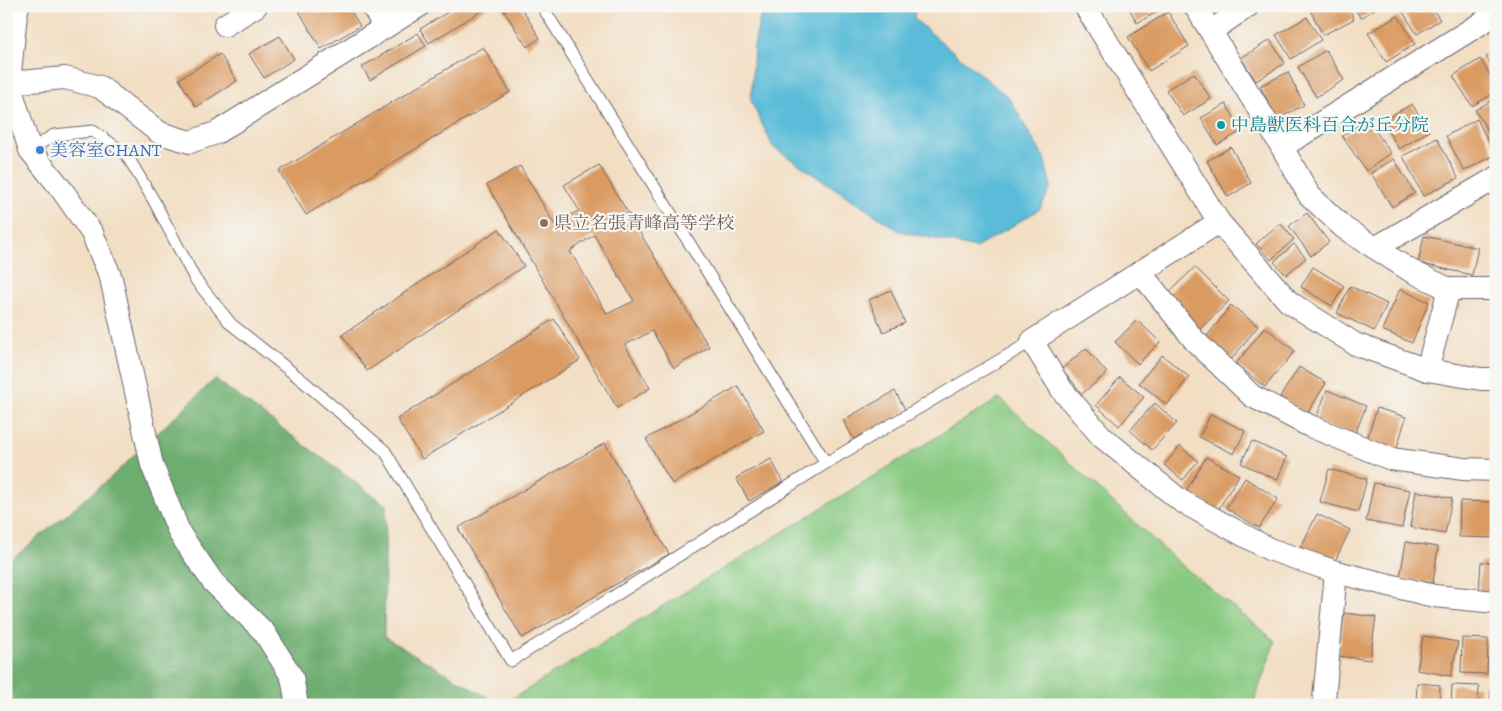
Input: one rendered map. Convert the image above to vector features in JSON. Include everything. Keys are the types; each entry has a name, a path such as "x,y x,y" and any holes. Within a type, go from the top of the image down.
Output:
{"street":[{"path":"18,6 9,84 30,150 62,190 92,233 111,278 152,466 180,534 213,582 264,632 292,677 297,705"},
{"path":"225,25 256,6"},
{"path":"372,6 385,27"},
{"path":"9,84 65,78 100,87 160,133 190,142 216,132 419,6"},
{"path":"1085,6 1219,222 1289,302 1355,344 1427,370 1496,379"},
{"path":"1195,6 1282,147 1309,195 1344,228 1412,271 1449,289 1496,289"},
{"path":"1211,31 1248,6"},
{"path":"1282,147 1496,14"},
{"path":"1375,248 1496,178"},
{"path":"1219,222 1032,341 1062,390 1102,437 1181,501 1269,549 1336,572 1434,596 1496,602"},
{"path":"1140,272 1196,341 1252,396 1310,426 1391,459 1464,470 1496,470"},
{"path":"1427,370 1449,289"},
{"path":"1326,705 1324,699 1336,572"}],"lane":[{"path":"542,6 826,463"},
{"path":"30,150 54,135 93,131 126,154 154,201 195,279 231,324 385,451 511,661 826,463 1032,341"}],"green space":[{"path":"215,379 386,505 384,637 501,705 6,705 6,564 108,480"},
{"path":"1000,398 1179,563 1275,641 1253,705 502,705"}],"water":[{"path":"763,6 910,6 915,9 914,19 1009,98 1044,158 1051,187 1040,209 976,248 899,231 773,147 751,101 754,45"}],"building":[{"path":"308,6 348,6 360,26 321,49 299,11"},
{"path":"458,6 488,7 429,43 420,29"},
{"path":"501,6 520,6 540,38 527,47"},
{"path":"1128,6 1168,6 1137,23"},
{"path":"1317,6 1348,6 1354,19 1323,35 1310,10"},
{"path":"1353,6 1379,6 1361,18"},
{"path":"1399,6 1431,6 1440,20 1417,34"},
{"path":"1168,12 1189,46 1149,71 1128,37"},
{"path":"1398,16 1415,44 1386,62 1368,33"},
{"path":"1307,17 1321,40 1291,59 1276,35"},
{"path":"418,33 426,46 370,80 362,67"},
{"path":"280,36 294,59 264,78 249,54"},
{"path":"1270,40 1285,63 1256,81 1241,58"},
{"path":"483,47 510,92 306,215 279,171"},
{"path":"1326,50 1344,80 1316,97 1298,67"},
{"path":"1496,51 1496,73 1486,57"},
{"path":"220,54 237,81 196,107 179,79"},
{"path":"1480,59 1496,85 1496,92 1472,106 1453,76"},
{"path":"1288,72 1304,105 1277,119 1260,86"},
{"path":"1194,73 1211,99 1183,116 1166,90"},
{"path":"1496,98 1496,144 1475,110"},
{"name":"中島獣医科百合が丘分院","path":"1226,104 1242,131 1217,145 1201,118"},
{"path":"1412,104 1429,131 1399,149 1382,121"},
{"path":"1367,119 1391,153 1366,171 1342,136"},
{"path":"1477,119 1495,155 1464,171 1446,136"},
{"path":"1437,138 1458,178 1423,196 1403,156"},
{"path":"1231,147 1251,183 1228,197 1207,161"},
{"path":"1394,159 1415,193 1392,207 1371,173"},
{"path":"599,165 709,347 674,368 652,331 625,345 650,388 617,408 487,185 520,166 555,225 579,210 564,185","holes":["594,235 634,301 607,314 570,251"]},
{"path":"1307,213 1329,242 1311,256 1289,226"},
{"path":"1280,223 1294,239 1271,260 1256,244"},
{"path":"499,229 524,266 367,371 342,335"},
{"path":"1424,236 1478,248 1472,275 1418,263"},
{"path":"1294,244 1306,258 1286,275 1274,262"},
{"path":"1195,267 1229,301 1198,331 1164,297"},
{"path":"1313,267 1344,286 1332,306 1301,287"},
{"path":"1350,286 1387,304 1374,331 1337,313"},
{"path":"1400,289 1429,302 1412,343 1382,330"},
{"path":"891,290 905,323 883,332 869,300"},
{"path":"1231,305 1258,326 1232,359 1205,339"},
{"path":"554,319 580,360 422,459 397,419"},
{"path":"1137,320 1160,342 1138,364 1115,342"},
{"path":"1265,327 1295,351 1265,387 1236,364"},
{"path":"1086,348 1107,373 1082,394 1062,369"},
{"path":"1162,355 1189,377 1167,405 1139,383"},
{"path":"1299,367 1326,383 1307,414 1280,397"},
{"path":"1120,377 1144,397 1119,426 1096,405"},
{"path":"738,386 764,431 672,484 646,439"},
{"path":"1327,390 1366,406 1354,437 1315,421"},
{"path":"895,391 906,411 854,439 843,420"},
{"path":"1155,403 1177,423 1152,450 1130,430"},
{"path":"1377,408 1406,417 1396,451 1366,441"},
{"path":"1211,414 1245,431 1234,454 1199,437"},
{"path":"1252,441 1287,457 1277,480 1241,463"},
{"path":"605,443 669,554 522,638 458,528"},
{"path":"1180,446 1198,461 1183,480 1164,465"},
{"path":"1206,457 1239,475 1218,510 1186,491"},
{"path":"771,459 783,482 749,501 736,478"},
{"path":"1329,469 1367,479 1358,512 1320,502"},
{"path":"1245,478 1278,499 1259,528 1226,508"},
{"path":"1374,483 1410,490 1402,528 1366,521"},
{"path":"1416,491 1452,498 1445,534 1410,527"},
{"path":"1460,501 1496,502 1496,538 1459,537"},
{"path":"1317,514 1350,530 1333,565 1300,549"},
{"path":"1406,542 1438,547 1433,583 1400,578"},
{"path":"1481,562 1496,563 1496,593 1479,592"},
{"path":"1344,613 1376,617 1370,660 1339,656"},
{"path":"1423,636 1458,642 1451,676 1417,670"},
{"path":"1462,638 1488,639 1487,674 1461,673"},
{"path":"1494,650 1496,650 1496,674 1493,674"},
{"path":"1417,683 1440,685 1439,705 1416,705"},
{"path":"1452,685 1479,686 1478,705 1451,705"},
{"path":"1491,690 1496,690 1496,705 1490,705"}],"place":[{"name":"中島獣医科百合が丘分院","path":"1221,125"},
{"name":"美容室CHANT","path":"40,150"},
{"name":"県立名張青峰高等学校","path":"544,223"}]}
